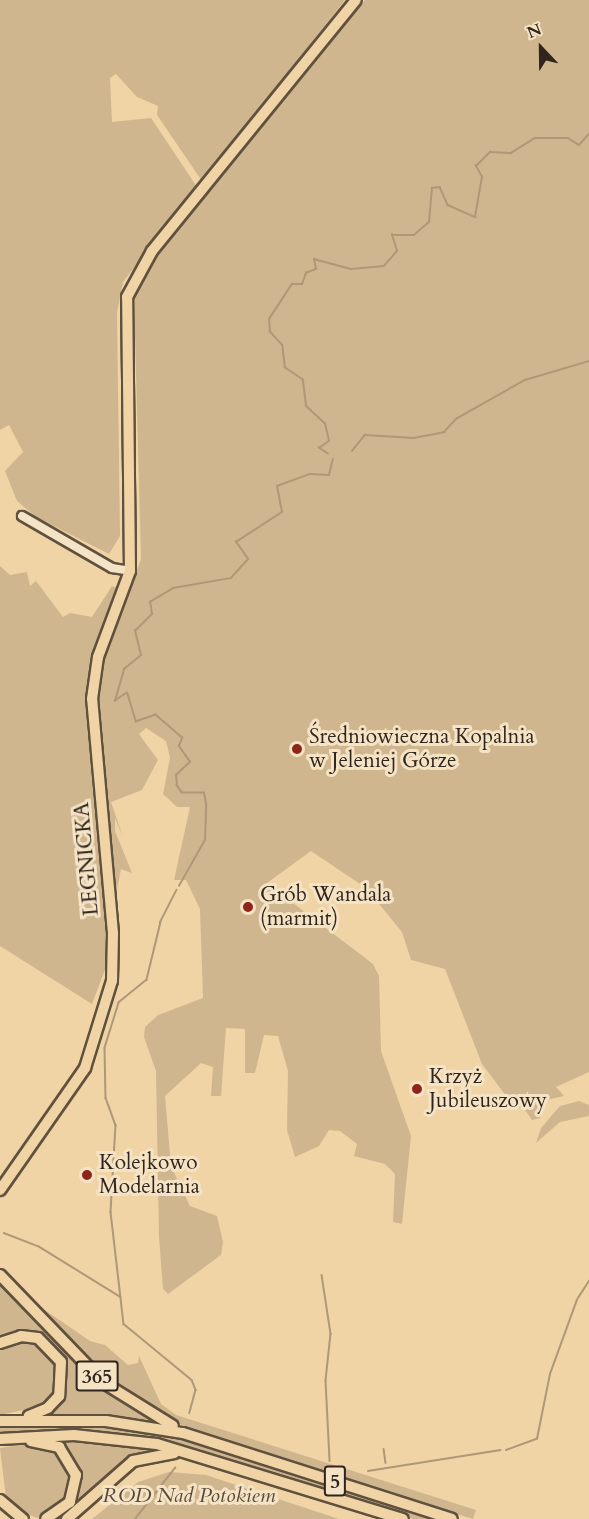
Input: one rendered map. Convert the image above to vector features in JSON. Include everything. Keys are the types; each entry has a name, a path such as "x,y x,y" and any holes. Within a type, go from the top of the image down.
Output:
{"main road":[{"name":"LEGNICKA","path":"0,1190 85,1068 112,981 113,933 92,699 98,657 130,571 133,500 126,315 134,279 356,0"},
{"name":"365","path":"0,1275 122,1398 158,1420 219,1443"},
{"path":"0,1343 21,1335 38,1338 58,1355 64,1376 48,1408 0,1421"},
{"name":"5","path":"0,1421 106,1421 219,1443 452,1519"},
{"name":"5","path":"0,1439 108,1437 216,1459 403,1519"},
{"path":"0,1439 55,1445 71,1461 76,1475 72,1498 46,1519"},
{"path":"67,1519 140,1458 171,1452 216,1459"},
{"path":"0,1500 23,1519"}],"street":[{"path":"22,516 112,568 130,571"}],"green space":[{"path":"0,0 345,0 202,181 157,115 158,106 137,97 116,74 110,78 112,122 151,118 197,187 123,282 117,313 120,536 109,554 36,517 17,501 5,471 23,452 9,425 0,430"},
{"path":"365,0 589,0 589,1072 556,1087 564,1096 542,1101 540,1118 532,1120 523,1107 516,1109 482,1064 445,969 411,960 402,932 366,888 311,851 267,883 373,964 379,976 381,1051 411,1136 402,1224 393,1222 395,1174 385,1164 354,1156 357,1144 340,1131 329,1130 319,1146 295,1157 287,1130 288,1071 278,1036 264,1035 255,1073 245,1073 245,1029 226,1028 221,1096 211,1096 213,1067 201,1063 165,1096 171,1166 190,1206 217,1216 223,1242 221,1255 168,1294 163,1289 159,1237 156,1071 144,1037 145,1027 158,1015 203,998 200,909 186,880 174,880 190,807 177,807 163,794 170,758 166,741 146,728 139,734 158,760 142,790 111,802 123,837 115,818 115,831 132,873 121,869 115,900 99,706 103,661 141,559 134,298 158,255"},
{"path":"0,566 10,575 27,572 30,586 36,581 63,617 70,613 92,617 112,586 120,589 89,668 109,959 92,1004 0,946"},
{"path":"579,1101 589,1105 589,1116 560,1122 536,1143 541,1128 560,1106"},
{"path":"0,1266 23,1295 90,1341 105,1345 128,1365 138,1363 139,1356 161,1404 176,1415 476,1510 473,1519 220,1440 147,1411 95,1371 12,1288"},
{"path":"0,1281 91,1375 156,1423 45,1415 64,1392 64,1361 39,1335 0,1340"},
{"path":"9,1341 37,1341 57,1360 60,1386 47,1405 0,1415 0,1347"},
{"path":"0,1423 74,1423 74,1432 0,1432"},
{"path":"83,1423 174,1435 441,1519 413,1519 187,1447 83,1432"},
{"path":"74,1439 141,1445 158,1450 139,1455 63,1519 53,1519 65,1511 78,1469 55,1441"},
{"path":"40,1442 54,1447 73,1476 67,1501 37,1518 7,1506 0,1448"},
{"name":"ROD Nad Potokiem","path":"169,1472 206,1475 339,1519 92,1519 138,1482"}],"waterway":[{"path":"328,454 319,448 329,441 325,424 306,406 303,380 285,368 282,345 270,332 269,319 292,284 302,284 306,273 316,269 314,259 351,269 384,266 397,251 392,235 414,235 429,222 432,188 440,187 448,205 475,217 482,177 476,166 490,152 511,153 535,138 568,138 579,145 589,134"},
{"path":"352,451 365,435 414,438 444,432 456,419 525,380 589,361"},
{"path":"179,886 205,840 206,804 204,793 182,793 177,786 176,775 190,762 179,746 182,738 156,715 136,722 127,693 115,701 124,669 141,655 135,631 152,614 150,602 173,588 231,578 248,559 236,542 282,512 277,486 310,474 329,475 333,459"},
{"path":"177,890 161,922 147,980 119,1003 105,1048 106,1098 116,1125 111,1212 124,1324 192,1380 196,1390 190,1413"},
{"path":"4,1233 38,1246 121,1297"},
{"path":"322,1275 331,1334 326,1381 330,1461"},
{"path":"578,1298 589,1281"},
{"path":"506,1450 537,1439 550,1374 577,1300"},
{"path":"384,1449 386,1463"},
{"path":"368,1471 500,1450"},
{"path":"135,1519 175,1468"}],"place":[{"name":"Średniowieczna Kopalnia w Jeleniej Górze","path":"297,749"},
{"name":"Grób Wandala (marmit)","path":"248,907"},
{"name":"Krzyż Jubileuszowy","path":"417,1089"},
{"name":"Kolejkowo Modelarnia","path":"87,1175"}]}
